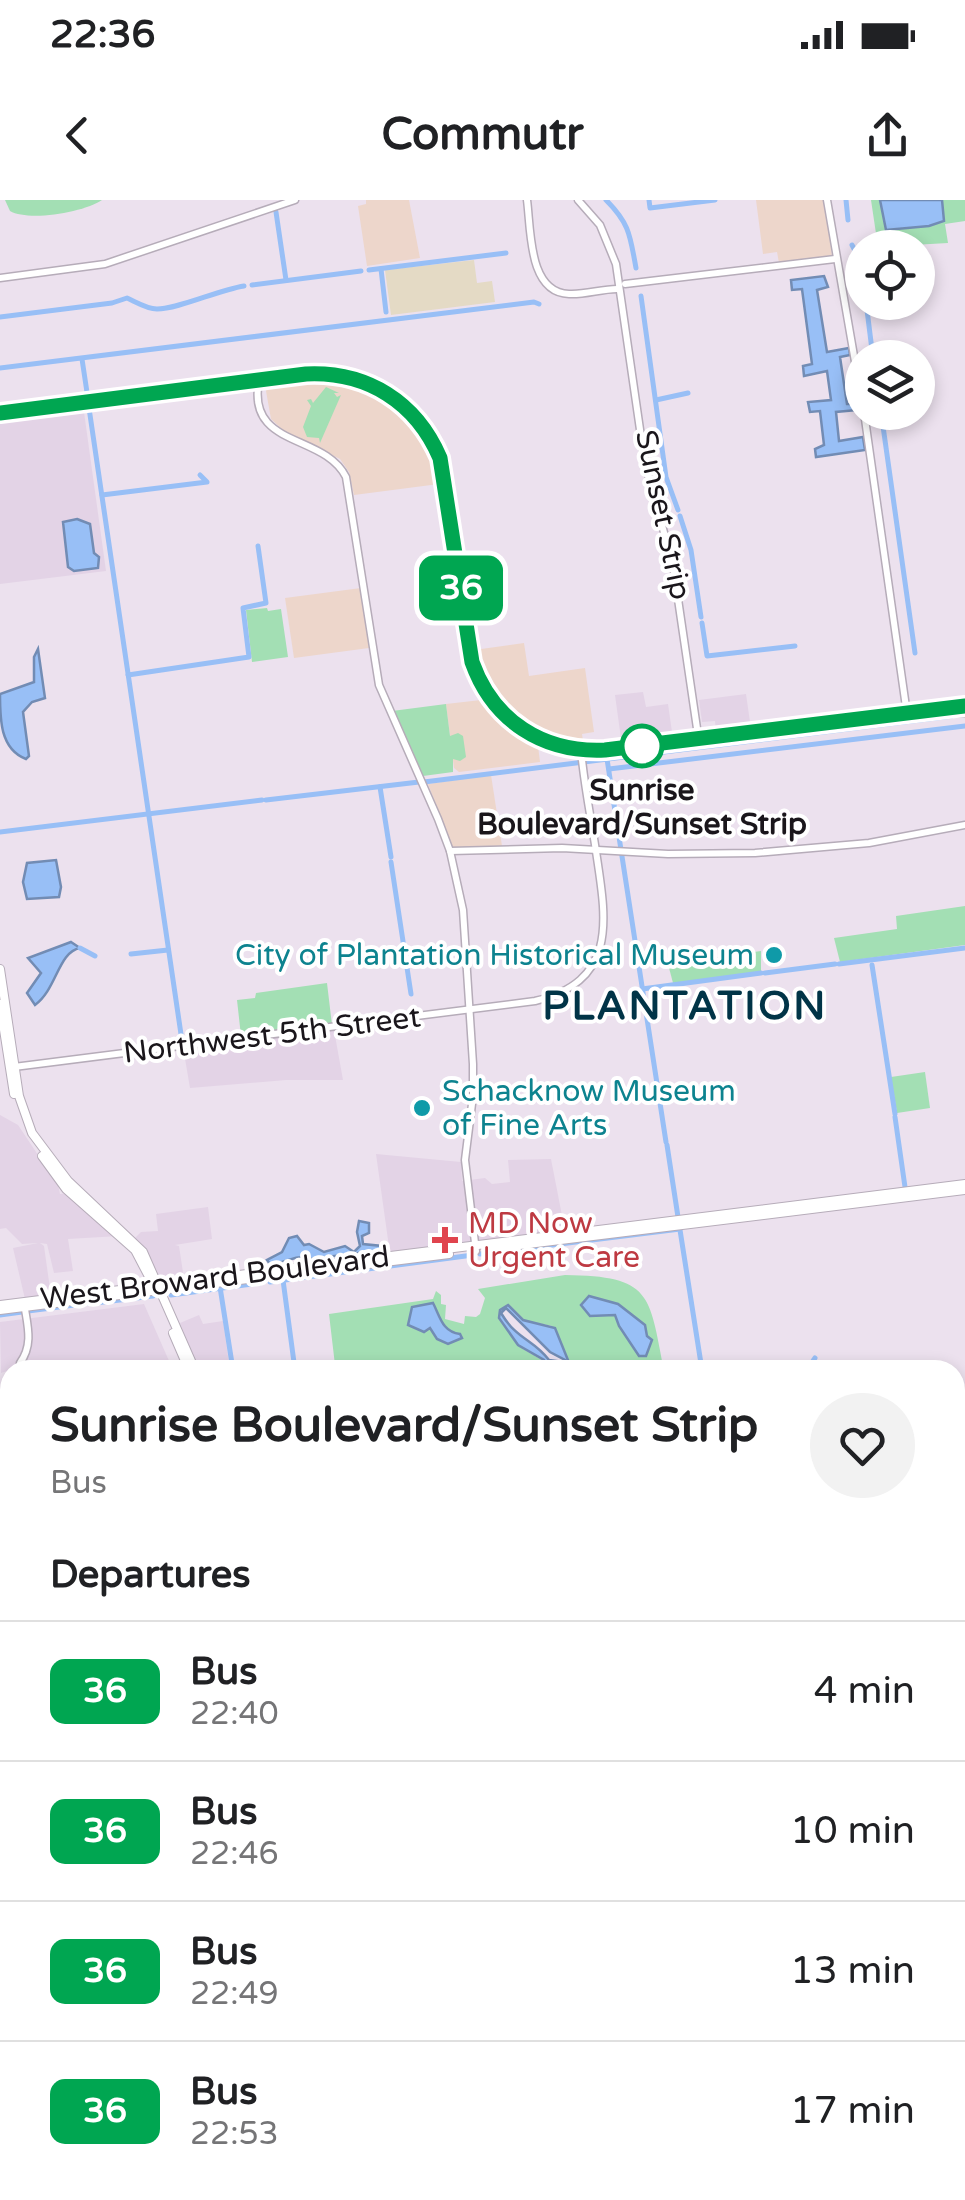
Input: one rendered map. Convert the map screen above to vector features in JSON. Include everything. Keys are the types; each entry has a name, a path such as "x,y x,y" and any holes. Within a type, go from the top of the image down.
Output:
{"highway":[{"path":"0,415 335,374 364,381 390,398 428,433 439,456 465,652 474,680 515,730 542,745 582,757 965,709"},
{"path":"390,398 420,431 438,472 453,547"},
{"path":"420,431 439,456"},
{"path":"490,702 517,727 582,757"},
{"path":"700,740 755,736 816,723 965,709"},
{"path":"838,725 852,719"},
{"path":"542,745 560,746"}],"main road":[{"path":"0,969 18,1112 32,1142 66,1189 142,1252 189,1360"},
{"path":"13,1068 32,1133 111,1224"},
{"name":"West Broward Boulevard","path":"0,1308 411,1254 503,1248 658,1225 694,1224 803,1204 965,1187"},
{"name":"West Broward Boulevard","path":"303,1270 380,1263 526,1239 795,1212 965,1187"},
{"path":"910,1197 923,1189"},
{"path":"795,1212 803,1204"},
{"path":"503,1248 526,1239"},
{"path":"380,1263 411,1254"},
{"path":"158,1289 188,1360"}],"street":[{"path":"0,277 106,260 292,200"},
{"path":"528,200 542,276 558,290 568,292 835,260"},
{"name":"Sunset Strip","path":"580,200 609,240 616,260 649,464 673,565 700,740"},
{"path":"828,200 835,260 852,334"},
{"path":"828,200 853,340"},
{"path":"260,383 261,410 271,427 330,456 346,477 387,712 450,852 466,928 473,1096 465,1160 476,1248"},
{"path":"867,430 907,714"},
{"path":"582,757 596,850"},
{"path":"450,852 596,850 697,854 812,850 965,825"},
{"name":"Northwest 5th Street","path":"13,1068 535,1001 570,986 587,972 598,954 606,917 596,850"},
{"path":"24,1304 30,1340 24,1360"}],"shaded area":[{"path":"366,200 409,200 420,258 367,266 358,206 366,204"},
{"path":"756,200 825,200 832,256 779,263 777,252 763,254"},
{"path":"474,260 477,283 492,281 495,302 391,315 385,270"},
{"path":"313,380 349,384 390,403 421,435 439,484 354,495 349,472 340,459 285,432 271,419 268,386"},
{"path":"84,412 106,571 0,584 0,423"},
{"path":"361,588 369,648 294,658 285,598"},
{"path":"524,643 529,676 585,668 594,732 582,734 584,748 537,735 504,711 479,673 474,650"},
{"path":"643,692 646,707 668,704 673,739 622,746 615,695"},
{"path":"746,694 751,729 716,733 715,721 702,722 699,700"},
{"path":"481,700 507,728 538,746 540,762 459,772 454,768 446,704"},
{"path":"491,775 502,846 453,848 428,784"},
{"path":"334,1030 343,1080 190,1088 183,1047"},
{"path":"0,1115 18,1125 60,1194 67,1193 119,1236 68,1239 73,1271 54,1273 47,1244 40,1243 44,1246 51,1296 25,1299 13,1248 38,1243 22,1244 6,1228 0,1229"},
{"path":"376,1154 461,1162 462,1181 485,1178 492,1184 510,1182 508,1160 551,1159 565,1231 390,1254"},
{"path":"208,1207 212,1239 175,1245 179,1246 184,1279 162,1281 135,1238 141,1232 158,1231 156,1214"},
{"path":"144,1304 169,1360 1,1360 0,1322"},
{"path":"199,1315 203,1324 223,1321 229,1360 195,1360 180,1323"}],"green space":[{"path":"5,200 102,200 70,212 30,216 10,211"},
{"path":"871,200 965,200 965,221 945,224 948,243 935,244 935,230 875,230"},
{"path":"326,387 339,393 334,393 337,397 341,395 320,443 319,438 307,437 303,427 311,406 307,400 313,403"},
{"path":"281,609 288,657 252,662 246,610"},
{"path":"446,704 450,736 463,736 466,757 460,761 453,759 453,772 423,776 392,711"},
{"path":"965,906 965,945 840,962 834,938 897,929 896,916"},
{"path":"761,951 761,972 673,983 668,964"},
{"path":"327,983 332,1025 241,1036 237,1000 255,998 256,993"},
{"path":"925,1072 930,1108 897,1113 891,1077"},
{"path":"565,1275 594,1276 631,1285 649,1307 662,1360 567,1360 552,1326 523,1320 508,1305 500,1310 500,1320 518,1345 541,1360 334,1360 329,1314 433,1299 436,1291 441,1295 441,1304 446,1305 445,1319 464,1324 465,1316 480,1314 485,1298 478,1289"}],"water":[{"path":"880,200 942,200 944,221 886,230"},
{"path":"824,276 828,287 817,290 827,352 845,349 845,356 840,357 845,411 836,412 839,441 863,437 865,450 816,457 815,449 824,445 820,411 810,412 808,402 831,400 827,371 804,376 803,366 812,364 802,289 792,290 791,280"},
{"path":"77,519 90,524 98,568 74,571 68,567 63,522"},
{"path":"38,649 45,698 32,702 23,712 29,756 26,759 6,741 0,694 34,682 34,657"},
{"path":"56,860 59,897 27,899 23,882 27,863"},
{"path":"71,942 80,948 67,956 35,1005 27,993 41,973 28,958"},
{"path":"359,1221 369,1223 369,1233 362,1236 363,1244 382,1246 382,1250 300,1257 276,1264 267,1260 282,1252 289,1238 297,1236 304,1245 324,1252 345,1246 354,1252 360,1246"},
{"path":"589,1296 618,1304 645,1325 652,1340 646,1356 639,1356 615,1315 590,1316 581,1305"},
{"path":"433,1303 445,1327 462,1338 448,1344 437,1339 430,1328 424,1332 408,1325 412,1307"},
{"path":"508,1305 523,1320 555,1328 568,1360 550,1352 506,1308 501,1313 507,1322 549,1360 518,1345 499,1318 500,1310"}],"waterway":[{"path":"606,200 628,231 636,268"},
{"path":"649,200 650,208 715,200"},
{"path":"846,200 848,220"},
{"path":"276,212 286,280"},
{"path":"369,270 506,253"},
{"path":"381,269 386,312"},
{"path":"252,285 361,271"},
{"path":"0,317 127,298 149,308 166,308 244,286"},
{"path":"641,296 666,477 678,510"},
{"path":"0,368 539,304"},
{"path":"868,320 871,340"},
{"path":"82,359 88,399"},
{"path":"656,400 688,393"},
{"path":"89,408 182,1041"},
{"path":"884,430 915,653"},
{"path":"102,495 207,482 200,475"},
{"path":"680,516 691,550 701,617"},
{"path":"128,675 249,657 243,608 266,603 258,546"},
{"path":"702,623 707,656 795,646"},
{"path":"424,782 952,716"},
{"path":"609,769 965,726"},
{"path":"607,759 666,1142"},
{"path":"266,800 419,782"},
{"path":"380,787 391,857"},
{"path":"0,832 262,800"},
{"path":"391,862 411,994"},
{"path":"80,948 95,956"},
{"path":"839,964 965,948"},
{"path":"131,954 168,950"},
{"path":"765,973 835,964"},
{"path":"872,965 895,1114"},
{"path":"642,989 761,973"},
{"path":"895,1117 905,1187"},
{"path":"667,1145 678,1217"},
{"path":"480,1254 680,1229"},
{"path":"680,1230 700,1360"},
{"path":"270,1282 473,1255"},
{"path":"283,1280 294,1360"},
{"path":"171,1295 260,1283"},
{"path":"220,1287 231,1360"},
{"path":"95,1303 153,1296"},
{"path":"28,1311 90,1303"},
{"path":"0,1315 22,1312"}],"bus line":[{"name":"36","path":"0,413 321,373 346,376 380,388 413,414 440,458 472,662 483,688 517,727 552,745 605,750 965,706"}],"place":[{"name":"Sunrise Boulevard/Sunset Strip","path":"642,746"},
{"name":"City of Plantation Historical Museum","path":"774,955"},
{"name":"Schacknow Museum of Fine Arts","path":"422,1108"},
{"name":"MD Now Urgent Care","path":"445,1240"}],"district":[{"name":"PLANTATION","path":"685,1006"}]}
